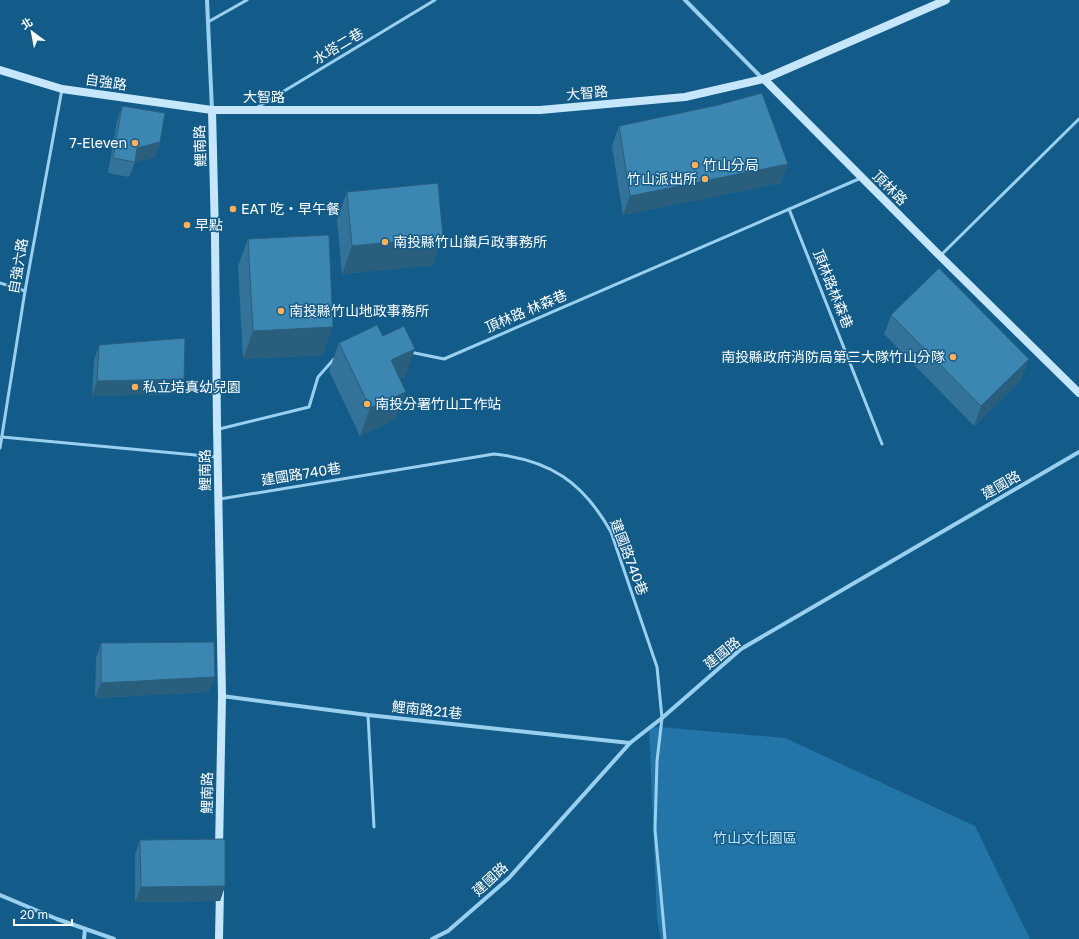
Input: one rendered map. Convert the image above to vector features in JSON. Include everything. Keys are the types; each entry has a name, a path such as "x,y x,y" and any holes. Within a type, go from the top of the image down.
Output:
{"street":[{"name":"鯉南路","path":"207,0 212,110 215,235 222,696 219,854"},
{"name":"頂林路","path":"685,0 1079,393"},
{"name":"大智路","path":"212,110 540,110 684,97 764,79 946,0"},
{"name":"自強路","path":"0,70 62,89 212,110"},
{"name":"建國路","path":"432,939 448,931 509,878 630,743 662,718 741,649 1079,452"},
{"name":"鯉南路21巷","path":"222,696 368,715 630,743"},
{"path":"219,939 220,885"},
{"path":"0,895 57,919 114,939"},
{"path":"84,939 85,929"}],"lane":[{"path":"208,22 247,0"},
{"name":"水塔二巷","path":"252,110 434,0"},
{"name":"自強六路","path":"0,448 25,291 62,89"},
{"path":"940,256 1079,119"},
{"name":"頂林路 林森巷","path":"409,352 444,359 862,177"},
{"name":"頂林路林森巷","path":"789,209 882,444"},
{"path":"0,283 25,291"},
{"path":"217,430 309,407 318,377 336,358"},
{"path":"2,437 218,457"},
{"name":"建國路740巷","path":"218,499 494,454 518,457 547,467 563,476 582,492 602,516 611,532 657,667 662,718 657,761 655,830 665,939"},
{"path":"368,715 374,827"}],"green space":[{"name":"竹山文化園區","path":"649,726 785,738 975,826 1030,939 661,939 657,919"}],"building":[{"name":"竹山分局","path":"762,93 788,164 630,196 619,126 718,105"},
{"name":"7-Eleven","path":"122,106 165,113 160,142 137,148 135,162 113,158"},
{"path":"438,183 443,237 352,246 347,192"},
{"name":"南投縣竹山地政事務所","path":"329,235 333,327 253,331 248,239"},
{"name":"南投縣政府消防局第三大隊竹山分隊","path":"939,268 1029,359 981,406 891,315"},
{"path":"377,325 383,336 404,326 415,349 391,360 406,392 370,408 339,343"},
{"path":"185,338 184,379 97,381 99,345"},
{"path":"214,642 215,677 101,683 101,643"},
{"path":"225,839 225,886 141,887 140,840"}],"place":[{"name":"7-Eleven","path":"135,143"},
{"name":"竹山分局","path":"695,165"},
{"name":"竹山派出所","path":"705,179"},
{"name":"EAT 吃‧早午餐","path":"233,209"},
{"name":"早點","path":"187,225"},
{"name":"南投縣竹山鎮戶政事務所","path":"385,242"},
{"name":"南投縣竹山地政事務所","path":"281,311"},
{"name":"南投縣政府消防局第三大隊竹山分隊","path":"953,357"},
{"name":"私立培真幼兒園","path":"135,387"},
{"name":"南投分署竹山工作站","path":"367,404"}]}
